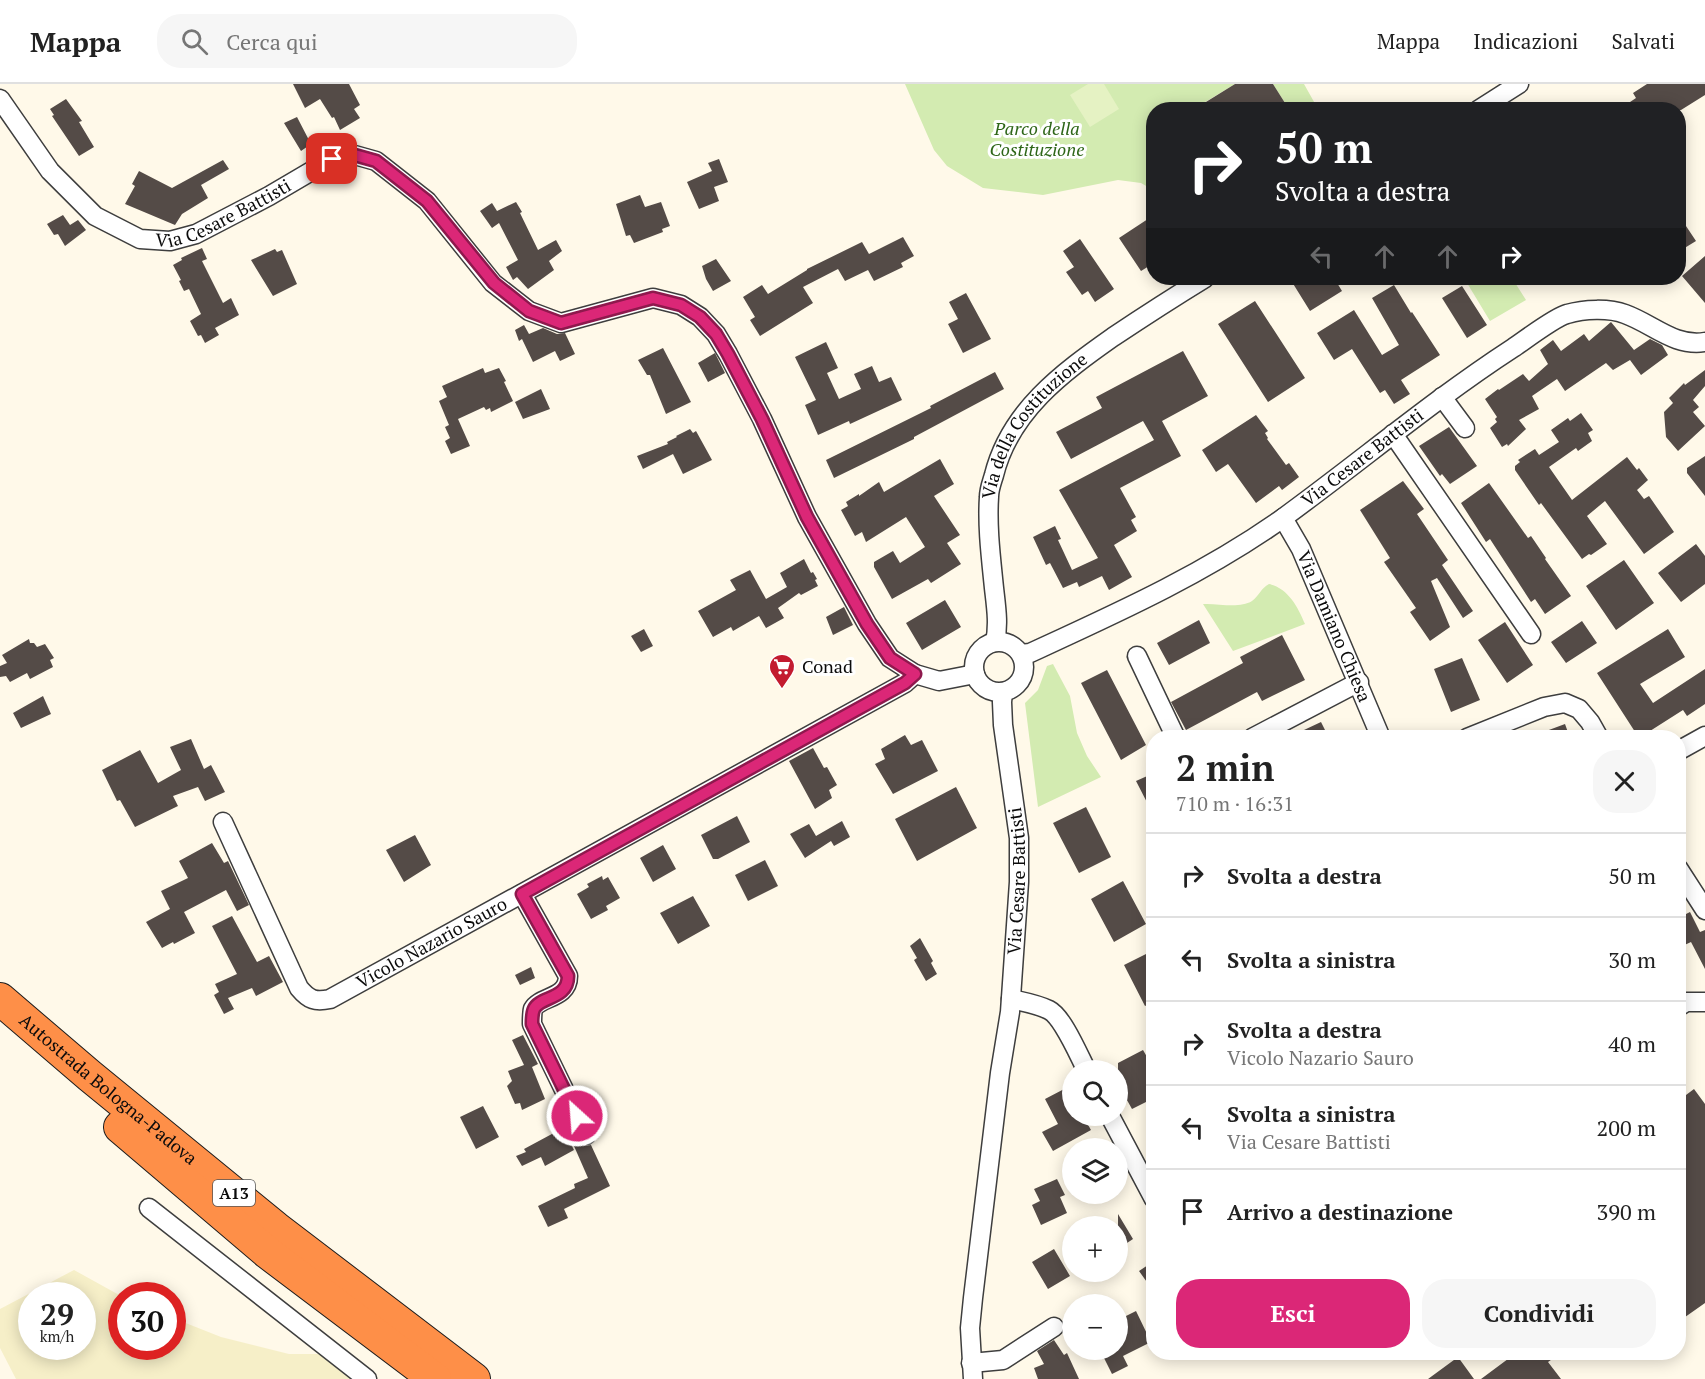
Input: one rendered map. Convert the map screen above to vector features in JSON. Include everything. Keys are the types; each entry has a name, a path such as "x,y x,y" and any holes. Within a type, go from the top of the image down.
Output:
{"highway":[{"name":"Autostrada Bologna-Padova","path":"0,999 276,1228 474,1379"},
{"name":"Autostrada Bologna-Padova","path":"0,1026 268,1253 435,1379"}],"street":[{"path":"1491,102 1519,84"},
{"name":"Via Cesare Battisti","path":"0,99 50,171 95,216 140,239 170,241 196,234 269,196 332,159 351,154 376,161 427,201 494,283 529,311 561,323 653,298 681,305 700,317 716,334 728,354 762,419 807,517 867,624 890,658 915,674 939,681 975,674"},
{"name":"Via della Costituzione","path":"995,642 997,614 988,525 989,494 997,463 1008,436 1022,415 1045,390 1077,362 1194,285"},
{"name":"Via Cesare Battisti","path":"1021,654 1030,653 1162,591 1234,549 1283,518 1482,368 1564,314 1594,309 1624,313 1667,336 1689,342 1705,342"},
{"path":"1442,397 1466,428"},
{"path":"1394,434 1531,634"},
{"name":"Via Damiano Chiesa","path":"1283,518 1301,549 1378,730"},
{"path":"995,642 1010,644 1021,654 1024,661 1022,677 1011,689 996,692 983,686 975,674 976,657 987,645 995,642"},
{"path":"1137,656 1172,730"},
{"name":"Vicolo Nazario Sauro","path":"223,822 299,988 307,998 317,1002 330,999 522,894 905,683 915,674"},
{"path":"1267,730 1359,682"},
{"name":"Via Cesare Battisti","path":"972,1371 970,1328 972,1298 1011,999 1018,882 1019,837 1003,725 1004,692"},
{"path":"1487,730 1544,707 1565,703 1579,709 1594,730"},
{"path":"1686,747 1705,736"},
{"path":"1686,880 1705,910"},
{"path":"522,894 568,976 565,987 559,993 533,1010 532,1024 586,1135"},
{"path":"1011,999 1051,1010 1062,1022 1081,1060"},
{"path":"1686,1002 1705,1005"},
{"path":"1115,1126 1146,1184"},
{"path":"149,1208 367,1379"},
{"path":"972,1371 1004,1360 1054,1327"}],"shaded area":[{"path":"74,1270 96,1282 51,1282"},
{"path":"96,1282 108,1289 108,1360 186,1360 186,1323 221,1337 289,1354 329,1354 362,1379 16,1379 0,1348 0,1309 18,1300 18,1360 96,1360"}],"green space":[{"name":"Parco della Costituzione","path":"905,84 1235,84 1205,102 1146,102 1146,186 1141,183 1118,180 1043,195 983,188 947,166 934,150"},
{"path":"1088,84 1104,84 1119,109 1090,127 1070,95"},
{"path":"1273,84 1304,84 1314,102 1284,102"},
{"path":"1468,285 1516,285 1526,300 1490,321"},
{"path":"1269,584 1287,594 1296,605 1305,624 1233,651 1203,604 1247,603"},
{"path":"1053,664 1070,696 1077,733 1087,756 1101,777 1038,807 1025,703 1038,690 1047,666"}],"building":[{"path":"293,84 349,84 360,105 354,109 360,118 340,130 334,117 332,118 320,99 305,108"},
{"path":"1235,84 1273,84 1284,102 1206,102"},
{"path":"1647,84 1705,84 1705,95 1686,107 1686,102 1630,102 1636,98 1633,93"},
{"path":"66,99 82,121 79,122 94,147 79,156 52,116 54,115 50,109"},
{"path":"297,117 311,144 301,151 284,123"},
{"path":"719,159 728,182 714,187 719,201 699,209 687,182 712,171 708,163"},
{"path":"223,160 229,169 201,185 208,198 182,214 175,225 125,204 135,186 132,184 139,171 172,188"},
{"path":"640,195 645,207 661,202 670,226 662,229 663,232 634,243 630,235 626,236 616,204"},
{"path":"516,202 538,250 556,240 562,251 549,261 554,270 528,289 517,277 513,280 506,267 518,260 499,223 492,228 480,211 492,203 497,211"},
{"path":"63,215 70,225 78,220 86,230 65,246 58,234 54,235 47,224"},
{"path":"1146,220 1146,268 1141,271 1119,238"},
{"path":"1686,226 1696,241 1686,247"},
{"path":"903,237 914,256 901,263 903,267 874,281 868,270 845,281 838,269 803,287 813,303 760,336 750,320 755,317 743,297 762,285 768,294 807,269 862,242 869,254"},
{"path":"1080,239 1114,289 1095,302 1088,291 1082,295 1066,272 1074,267 1063,251"},
{"path":"202,248 207,259 202,261 223,303 231,298 239,315 215,328 219,335 205,343 201,335 198,336 190,321 201,314 189,289 184,291 173,265 182,260 181,258"},
{"path":"275,249 277,252 282,250 297,284 273,296 251,260"},
{"path":"1705,256 1705,303 1686,281 1686,273"},
{"path":"716,259 731,281 713,291 702,266"},
{"path":"1294,285 1338,285 1342,291 1310,311"},
{"path":"1394,285 1440,355 1401,380 1410,394 1394,404 1385,390 1380,393 1352,349 1334,360 1317,333 1354,310 1382,355 1399,345 1372,298"},
{"path":"1462,286 1487,325 1467,338 1442,298"},
{"path":"966,293 991,339 963,353 948,324 958,319 949,302"},
{"path":"1255,301 1305,378 1268,402 1218,324"},
{"path":"1611,322 1634,350 1650,339 1662,345 1668,355 1641,375 1630,360 1613,370 1606,363 1565,391 1557,379 1532,396 1539,409 1519,420 1526,429 1508,446 1507,444 1502,447 1490,428 1497,422 1495,419 1497,417 1485,399 1523,374 1529,381 1548,364 1540,350 1553,340 1561,351 1584,334 1589,341"},
{"path":"524,325 529,334 543,328 557,334 565,333 575,354 560,361 555,351 533,362 522,339 519,341 515,330"},
{"path":"826,342 838,368 827,373 839,399 861,389 854,374 872,366 879,382 891,377 902,400 850,424 849,421 818,435 805,405 816,400 795,357"},
{"path":"663,348 691,402 666,414 650,375 647,375 638,360"},
{"path":"1183,351 1208,396 1162,421 1181,456 1120,488 1136,517 1131,520 1137,531 1114,545 1132,577 1109,590 1102,576 1079,587 1077,582 1063,588 1050,563 1046,565 1033,537 1055,526 1061,539 1058,540 1072,570 1098,558 1059,490 1154,440 1143,421 1071,459 1056,432 1102,408 1096,397"},
{"path":"715,353 725,373 708,382 698,363"},
{"path":"483,368 485,373 499,368 513,401 491,412 490,408 486,410 484,407 458,419 470,446 451,454 445,441 450,438 445,427 449,425 439,401 447,397 442,386"},
{"path":"1705,370 1705,386 1693,400 1699,407 1693,412 1705,426 1678,451 1666,437 1664,412 1673,403 1669,398 1684,383 1685,385"},
{"path":"995,372 1004,389 914,439 834,478 826,460 931,408 930,406"},
{"path":"541,389 550,409 523,419 515,402"},
{"path":"1581,413 1593,430 1588,433 1592,441 1578,451 1576,448 1549,467 1572,500 1627,457 1648,480 1637,490 1644,499 1649,496 1674,532 1644,554 1605,501 1587,516 1607,544 1582,559 1541,503 1539,505 1515,470 1515,466 1520,462 1518,460 1535,449 1539,455 1559,442 1551,430 1568,418 1570,421"},
{"path":"1256,415 1268,431 1265,433 1267,439 1286,465 1289,463 1299,477 1282,490 1279,486 1256,503 1228,464 1216,472 1202,450"},
{"path":"1449,427 1477,466 1450,484 1442,474 1440,476 1419,446"},
{"path":"690,429 693,433 696,431 712,460 683,474 673,454 643,469 637,456 668,444 667,442"},
{"path":"1705,456 1705,496 1687,473 1687,468"},
{"path":"940,459 954,484 934,496 960,535 947,543 961,564 931,583 928,579 892,599 874,567 874,562 893,551 900,563 925,547 906,517 866,542 862,532 855,536 841,510 848,506 846,502 879,482 884,492"},
{"path":"1403,481 1424,509 1417,514 1448,560 1442,565 1473,611 1463,618 1437,578 1431,581 1450,627 1430,641 1410,612 1416,608 1384,562 1390,558 1360,510"},
{"path":"1489,483 1528,538 1531,536 1571,596 1545,614 1535,599 1531,602 1490,539 1486,542 1461,503"},
{"path":"1696,544 1705,556 1705,584 1681,602 1658,573"},
{"path":"804,559 817,579 815,580 818,586 801,595 799,593 778,608 784,618 766,628 759,616 733,631 731,627 713,637 698,611 736,590 730,580 750,570 766,599 787,587 780,573"},
{"path":"1624,560 1654,603 1616,630 1586,586"},
{"path":"945,600 961,627 922,650 906,623"},
{"path":"844,607 853,625 833,635 826,617"},
{"path":"1199,620 1210,643 1169,665 1157,643"},
{"path":"1582,621 1597,643 1566,663 1551,642"},
{"path":"1505,622 1533,665 1507,683 1478,640"},
{"path":"644,629 653,646 641,652 631,636"},
{"path":"1668,629 1685,657 1640,684 1653,703 1705,669 1705,704 1687,716 1683,710 1652,730 1634,730 1597,673"},
{"path":"1282,635 1305,680 1262,701 1257,692 1186,730 1171,702 1243,663 1240,657"},
{"path":"29,639 30,643 34,643 37,647 45,644 54,658 50,660 53,667 30,679 27,673 10,682 6,676 0,677 0,666 7,663 2,655"},
{"path":"1462,658 1480,700 1451,712 1434,669"},
{"path":"1107,670 1146,745 1121,760 1081,683"},
{"path":"43,696 51,714 21,728 13,713"},
{"path":"1321,722 1325,730 1304,730"},
{"path":"1565,724 1567,730 1549,730"},
{"path":"905,735 911,745 922,740 938,771 893,794 875,764 885,759 881,749"},
{"path":"191,739 204,769 211,765 225,792 205,801 198,787 173,796 178,806 135,827 120,800 117,801 102,770 140,750 158,783 181,770 170,747"},
{"path":"813,748 837,785 829,790 832,798 815,809 789,761"},
{"path":"1146,777 1146,800 1136,781"},
{"path":"956,787 977,828 917,861 895,819"},
{"path":"1086,807 1111,857 1079,873 1053,823"},
{"path":"737,816 750,842 718,859 713,859 701,835"},
{"path":"842,821 850,837 834,846 831,841 805,858 790,834 809,824 816,836"},
{"path":"415,835 431,865 404,882 386,850"},
{"path":"212,843 224,863 228,861 249,905 237,911 226,890 184,912 195,933 162,948 146,922 170,909 161,891 188,878 179,861"},
{"path":"663,845 676,869 653,882 640,858"},
{"path":"765,860 778,886 748,901 735,875"},
{"path":"602,876 603,880 608,877 620,898 606,906 608,910 591,919 577,894 589,887 587,884"},
{"path":"1123,881 1146,924 1114,942 1091,899"},
{"path":"693,896 710,926 678,944 660,913"},
{"path":"1690,912 1700,932 1705,930 1705,969 1691,942 1686,944 1686,914"},
{"path":"232,916 257,962 269,956 283,982 256,996 252,988 228,998 234,1009 224,1014 214,995 219,992 215,984 237,974 212,926"},
{"path":"920,938 933,961 931,963 937,974 926,981 914,960 917,958 910,946"},
{"path":"1146,954 1146,1006 1145,1006 1124,965"},
{"path":"531,967 535,978 520,985 515,975"},
{"path":"523,1035 538,1064 532,1067 545,1099 522,1110 520,1103 515,1104 507,1086 512,1081 508,1071 524,1065 512,1040"},
{"path":"1143,1050 1146,1055 1146,1102 1132,1109 1128,1102 1128,1060 1124,1060"},
{"path":"1694,1089 1705,1104 1705,1303 1686,1316 1686,1095"},
{"path":"1062,1090 1062,1126 1089,1126 1091,1130 1077,1138 1062,1138 1062,1146 1053,1151 1042,1132 1058,1124 1045,1099"},
{"path":"483,1106 499,1137 476,1149 460,1117"},
{"path":"563,1128 574,1150 545,1166 541,1157 522,1166 516,1156 526,1152 524,1149"},
{"path":"579,1143 585,1146 591,1145 610,1186 564,1209 568,1218 548,1227 538,1206 575,1188 574,1184 588,1178 574,1146"},
{"path":"1057,1179 1062,1189 1060,1197 1062,1204 1067,1213 1041,1225 1032,1205 1040,1201 1034,1189"},
{"path":"1128,1231 1133,1239 1128,1242"},
{"path":"1054,1249 1062,1262 1062,1281 1048,1289 1032,1262"},
{"path":"1146,1266 1146,1281 1139,1271"},
{"path":"1136,1311 1146,1332 1146,1344 1128,1354 1128,1315"},
{"path":"1054,1340 1062,1352 1062,1360 1070,1360 1079,1379 1038,1379 1034,1368 1044,1364 1037,1351"},
{"path":"1105,1360 1125,1360 1128,1366 1112,1374"},
{"path":"1454,1360 1460,1360 1474,1379 1428,1379"},
{"path":"1507,1360 1551,1360 1548,1362 1561,1379 1481,1379"}],"place":[{"name":"Conad","path":"782,690"}],"route":[{"path":"332,159 351,154 376,161 427,201 494,283 529,311 561,323 653,298 681,305 700,317 716,334 728,354 762,419 807,517 867,624 890,658 915,674 905,683 522,894 568,976 565,987 559,993 533,1010 532,1024 577,1116"}]}
